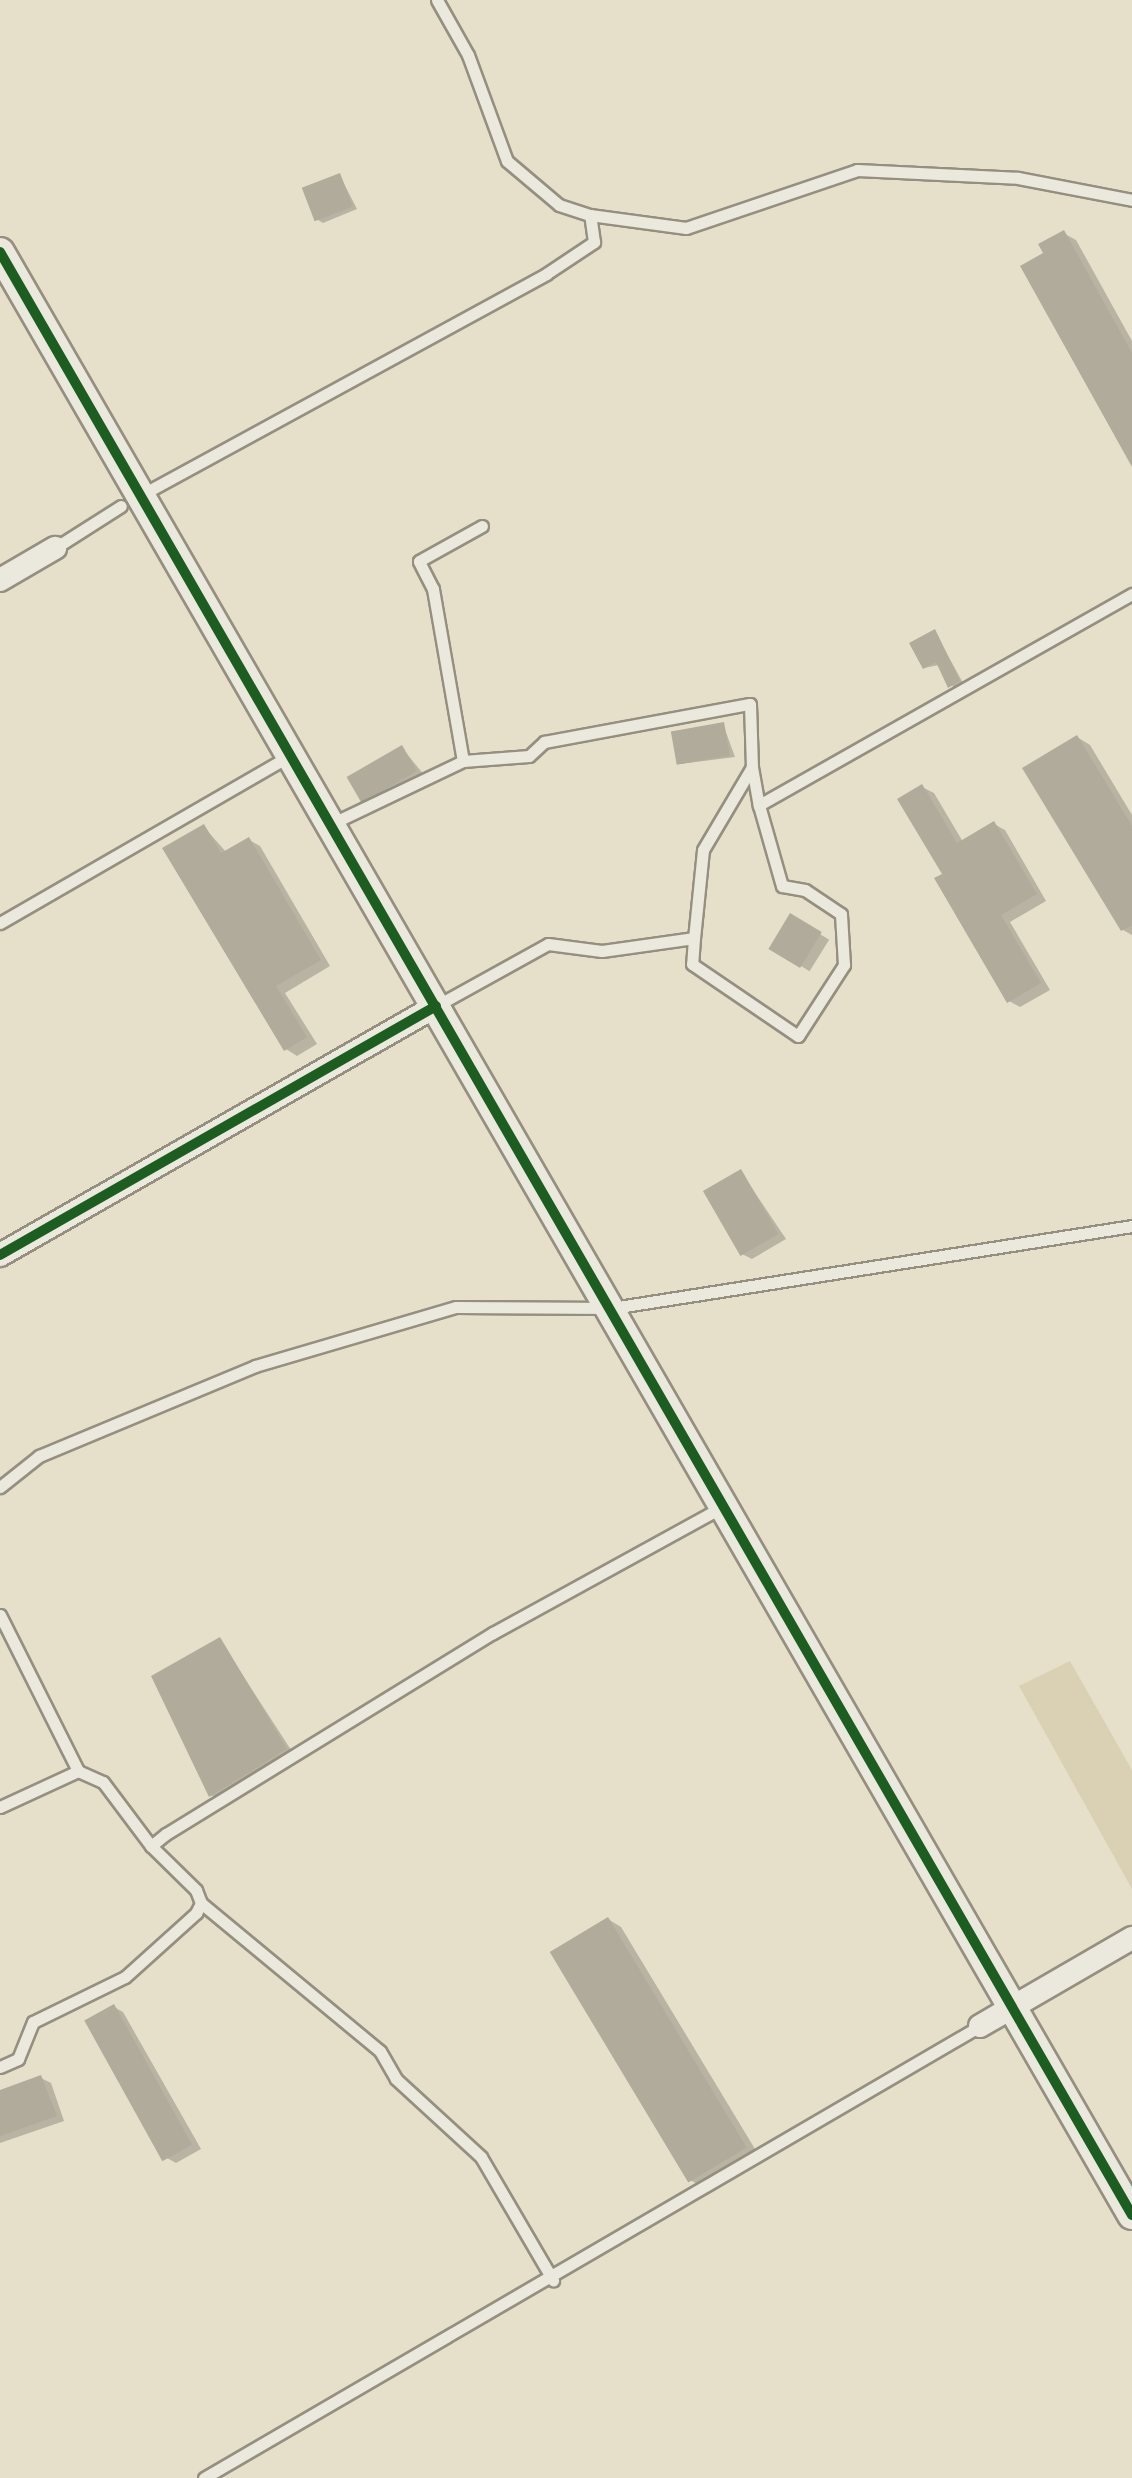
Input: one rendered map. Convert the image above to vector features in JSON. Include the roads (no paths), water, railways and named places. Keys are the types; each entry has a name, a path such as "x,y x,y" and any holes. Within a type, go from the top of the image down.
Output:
{"street":[{"path":"0,252 132,500 282,760 332,824 428,1011 612,1308 717,1510 1132,2215"},
{"path":"0,580 55,548"},
{"path":"0,1255 428,1011"},
{"path":"980,2026 1132,1938"}],"lane":[{"path":"437,0 468,55 508,161 559,205 590,214 686,228 857,170 1018,178 1132,200"},
{"path":"55,548 132,500 546,274 594,242 590,214"},
{"path":"464,762 433,589 419,561 482,526"},
{"path":"759,805 1132,594"},
{"path":"332,824 464,762 529,756 544,742 750,704 752,767 782,886 805,890 842,914 844,964 798,1036 692,964 703,850 752,767"},
{"path":"0,923 282,760"},
{"path":"428,1011 548,944 602,951 694,938"},
{"path":"0,1488 40,1456 298,1351 476,1304 612,1308 1132,1226"},
{"path":"151,1846 493,1633 717,1510"},
{"path":"0,1615 78,1771 103,1782 201,1903 380,2051 396,2079 481,2157 553,2280"},
{"path":"0,1807 78,1771"},
{"path":"0,2066 18,2059 33,2022 125,1976 201,1903"},
{"path":"204,2478 553,2280 980,2026"}]}
